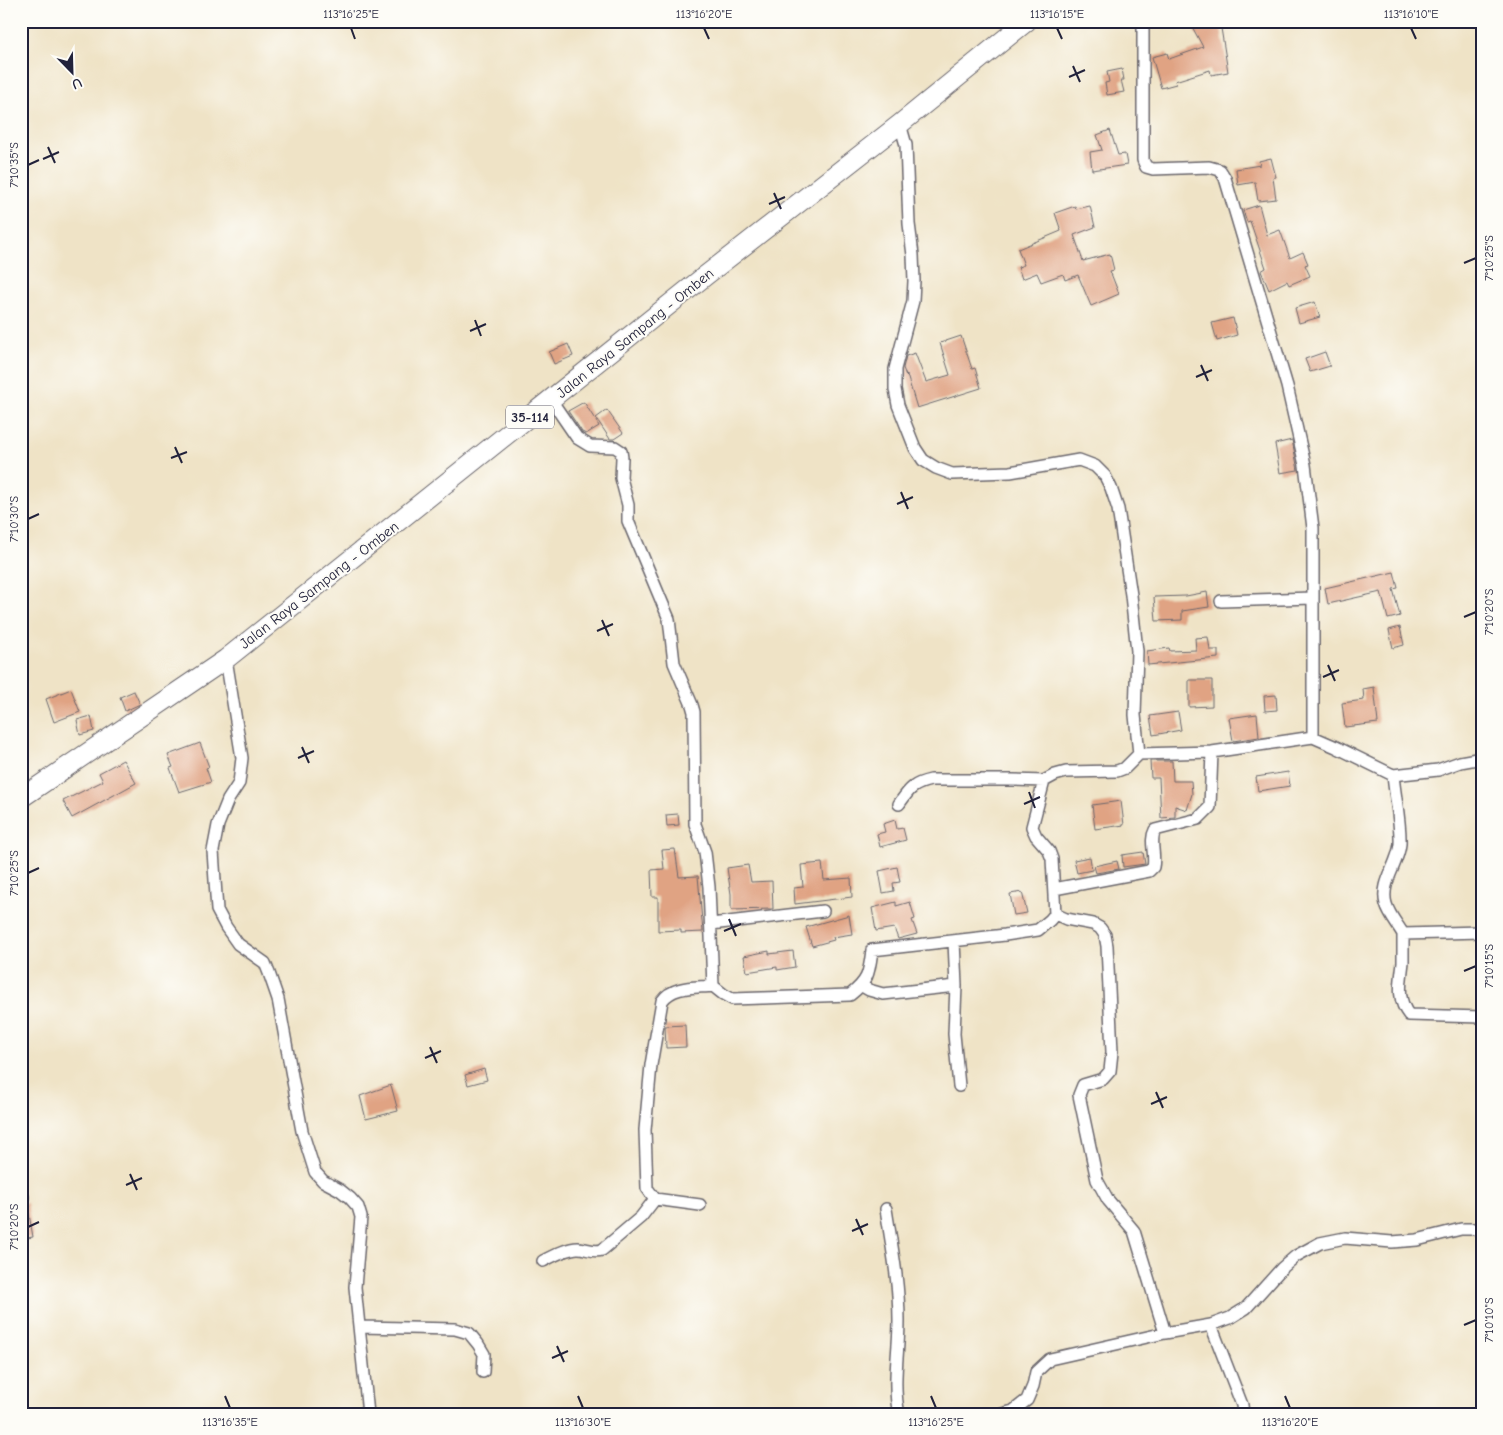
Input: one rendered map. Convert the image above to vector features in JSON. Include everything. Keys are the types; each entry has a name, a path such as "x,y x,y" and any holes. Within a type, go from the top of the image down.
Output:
{"main road":[{"name":"Jalan Raya Sampang - Omben","path":"21,798 226,659 1027,21"}],"street":[{"path":"1143,21 1143,160 1146,167 1153,169 1209,167 1220,170 1225,178 1286,386 1305,465 1313,528 1313,737"},
{"path":"900,124 906,145 909,224 914,281 913,301 895,369 895,389 898,405 915,448 923,460 936,468 952,474 1010,472 1078,460 1095,466 1105,476 1118,509 1131,595 1137,651 1135,716 1139,754"},
{"path":"552,400 577,438 590,446 615,447 620,451 622,458 621,478 628,505 628,521 669,619 674,663 692,704 695,730 695,824 705,852 712,924 713,986"},
{"path":"1221,601 1313,598"},
{"path":"226,659 242,758 239,783 228,800 218,825 213,851 217,910 238,944 265,963 269,973 278,999 302,1131 315,1172 323,1181 350,1198 360,1212 361,1232 355,1287 368,1414"},
{"path":"899,804 912,786 931,780 1044,782 1055,775 1066,772 1117,771 1125,768 1139,754 1212,752 1313,737 1393,775 1438,770 1460,762 1482,758"},
{"path":"1054,889 1149,871 1153,867 1152,834 1155,830 1198,819 1210,807 1212,752"},
{"path":"1393,775 1400,830 1400,847 1387,881 1385,897 1386,906 1403,934 1403,962 1399,992 1403,1009 1409,1016 1482,1017"},
{"path":"700,1205 655,1199 647,1188 645,1130 651,1065 662,1001 667,994 683,988 713,986 732,999 850,995 862,986 869,972 872,950 1038,930 1055,914 1052,859 1049,851 1036,836 1032,827 1044,782"},
{"path":"712,924 823,911"},
{"path":"1055,914 1066,919 1093,924 1100,928 1105,935 1112,1052 1110,1071 1103,1079 1083,1085 1079,1095 1097,1180 1108,1200 1134,1231 1165,1333"},
{"path":"1403,934 1482,932"},
{"path":"954,941 956,986 954,1034 959,1086"},
{"path":"862,986 883,994 956,986"},
{"path":"543,1261 574,1249 580,1248 597,1252 602,1250 641,1218 655,1199"},
{"path":"886,1210 897,1277 899,1321 896,1388 899,1414"},
{"path":"1002,1414 1013,1411 1027,1400 1036,1372 1050,1359 1165,1333 1211,1325 1230,1318 1246,1308 1296,1256 1320,1243 1345,1238 1392,1242 1461,1228 1482,1229"},
{"path":"1211,1325 1242,1405 1243,1414"},
{"path":"360,1327 455,1329 469,1333 484,1354 483,1372"}],"building":[{"path":"1189,21 1217,21 1221,28 1228,72 1211,75 1210,70 1175,81 1176,84 1161,88 1152,57 1167,53 1169,59 1203,47"},
{"path":"1122,69 1124,80 1121,80 1124,92 1107,95 1105,83 1109,82 1107,72"},
{"path":"1110,130 1118,155 1125,154 1127,165 1092,170 1090,152 1102,150 1097,135"},
{"path":"1271,158 1276,177 1273,178 1276,199 1258,201 1255,182 1238,185 1236,169 1260,165 1259,161"},
{"path":"1259,205 1267,235 1280,230 1290,258 1303,252 1308,264 1305,265 1310,276 1289,285 1287,281 1269,290 1261,271 1266,268 1250,221 1247,222 1243,210"},
{"path":"1075,206 1076,209 1090,206 1095,227 1074,235 1083,261 1110,254 1114,270 1110,271 1119,294 1091,306 1078,275 1065,280 1063,274 1041,282 1037,273 1022,279 1018,267 1024,265 1018,249 1061,231 1055,213"},
{"path":"1315,302 1320,317 1299,323 1295,308"},
{"path":"1233,318 1237,335 1217,341 1212,323"},
{"path":"961,336 972,369 975,368 981,388 917,408 903,368 906,356 915,353 926,382 950,375 940,343"},
{"path":"568,344 573,356 554,364 549,352"},
{"path":"1325,352 1330,366 1310,372 1305,359"},
{"path":"584,402 599,426 586,434 582,432 568,411"},
{"path":"607,410 623,433 614,439 610,439 596,418"},
{"path":"1292,440 1298,470 1280,473 1275,444"},
{"path":"1394,572 1398,588 1393,589 1400,616 1388,619 1381,592 1328,604 1325,588"},
{"path":"1207,592 1209,607 1182,611 1182,620 1156,621 1154,597 1186,596"},
{"path":"1400,627 1404,645 1393,648 1389,630"},
{"path":"1208,637 1210,650 1218,650 1218,658 1148,665 1147,651 1169,648 1170,651 1196,650 1195,638"},
{"path":"1189,680 1212,680 1212,706 1189,707"},
{"path":"1374,687 1378,723 1345,727 1342,703 1364,700 1363,689"},
{"path":"71,689 80,712 54,722 46,699"},
{"path":"134,691 140,704 125,711 120,697"},
{"path":"1276,695 1277,710 1265,711 1264,696"},
{"path":"1178,712 1181,730 1153,735 1150,716"},
{"path":"1257,714 1259,737 1233,741 1229,718"},
{"path":"91,716 94,731 80,735 77,720"},
{"path":"200,743 209,767 206,768 211,782 179,792 170,768 173,767 168,755"},
{"path":"123,760 136,783 72,818 63,801 103,781 99,773"},
{"path":"1150,761 1172,761 1173,781 1191,781 1192,794 1187,810 1175,806 1175,817 1161,818 1159,778 1151,778"},
{"path":"1288,772 1290,786 1258,791 1256,777"},
{"path":"1121,801 1124,825 1095,829 1092,805"},
{"path":"678,814 679,825 667,826 666,815"},
{"path":"895,820 897,829 903,828 906,840 880,847 877,834 885,832 883,824"},
{"path":"675,849 679,877 698,876 703,932 681,933 681,930 658,931 658,897 652,897 651,870 664,869 662,850"},
{"path":"1143,852 1145,864 1123,867 1122,855"},
{"path":"1090,857 1092,870 1077,873 1074,860"},
{"path":"1117,861 1119,869 1096,873 1094,866"},
{"path":"822,863 824,880 851,878 852,897 795,904 794,888 803,887 801,865"},
{"path":"748,865 751,882 772,881 773,909 731,910 731,894 727,868"},
{"path":"897,867 900,882 893,883 894,891 883,893 879,871"},
{"path":"1022,892 1027,913 1014,915 1010,894"},
{"path":"896,902 896,906 910,902 915,919 912,920 917,934 898,939 894,928 876,931 872,908"},
{"path":"849,915 852,934 833,937 834,940 812,946 806,927"},
{"path":"769,951 769,954 793,951 795,967 777,970 777,967 747,972 744,956"},
{"path":"685,1025 686,1047 666,1048 665,1026"},
{"path":"484,1069 487,1080 468,1085 465,1075"},
{"path":"391,1085 398,1111 366,1119 360,1096"},
{"path":"27,1203 33,1237 21,1239 21,1204"}]}
